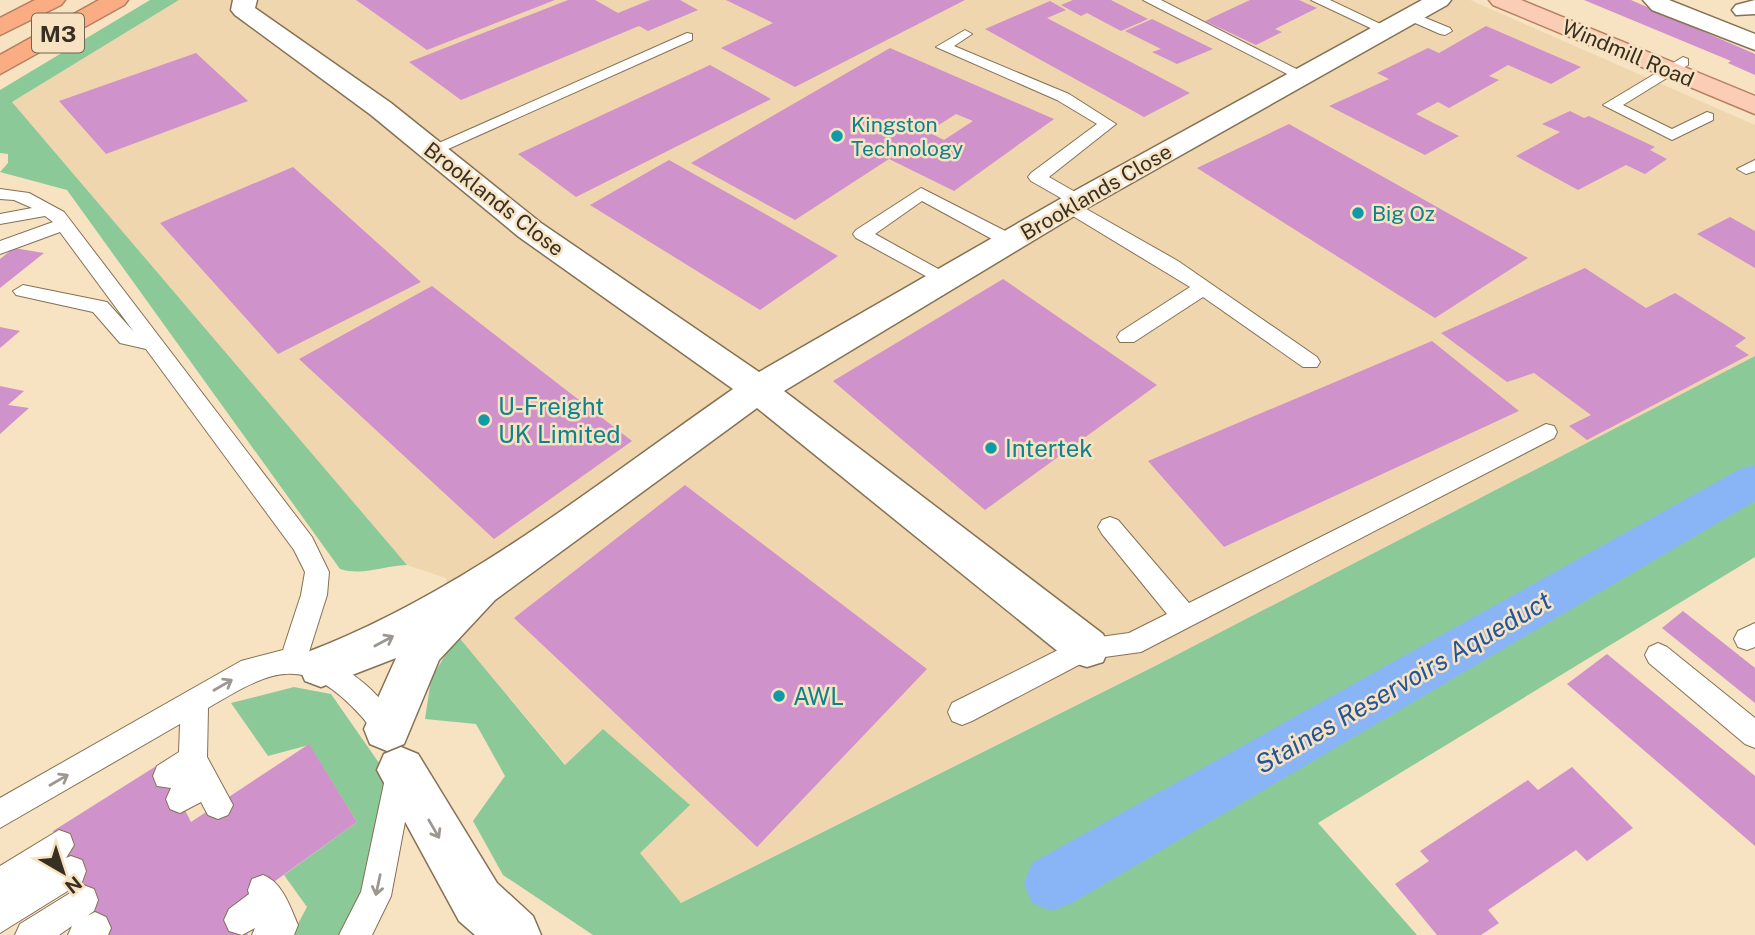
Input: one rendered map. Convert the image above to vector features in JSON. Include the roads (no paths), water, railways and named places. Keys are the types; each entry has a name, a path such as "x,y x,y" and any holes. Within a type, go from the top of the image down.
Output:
{"highway":[{"name":"M3","path":"0,29 53,0"},
{"name":"M3","path":"0,66 116,0"}],"main road":[{"name":"Windmill Road","path":"1501,0 1755,93"},
{"name":"Windmill Road","path":"1536,0 1755,106"}],"street":[{"name":"Brooklands Close","path":"245,0 243,10 381,109 530,230 757,390 1087,648"},
{"name":"Brooklands Close","path":"480,587 757,390 1074,204 1300,75 1439,0"},
{"path":"1655,0 1660,5 1755,43"},
{"path":"1719,0 1751,11"},
{"path":"307,664 378,645 480,587"},
{"path":"480,587 422,648 394,750 478,902 514,935"}],"lane":[{"path":"1150,0 1300,75"},
{"path":"1318,0 1399,23 1446,31"},
{"path":"965,34 943,47 1063,97 1108,124 1037,177 1074,204 1171,265 1310,362"},
{"path":"431,150 687,37"},
{"path":"1676,66 1611,106 1672,135 1707,117"},
{"path":"0,194 11,193 56,217 303,544 317,572 307,664"},
{"path":"944,281 862,234 921,194 1010,241"},
{"path":"0,219 56,217"},
{"path":"0,248 56,217"},
{"path":"1127,337 1203,287"},
{"path":"23,291 100,307 127,338 152,343"},
{"path":"962,712 1087,648 1132,643 1546,432"},
{"path":"1110,527 1185,617"},
{"path":"1658,655 1755,735"},
{"path":"0,814 250,670 307,664 351,688 394,750 376,896 355,935"},
{"path":"174,788 205,782 194,701"},
{"path":"0,884 65,858"},
{"path":"0,917 65,858"},
{"path":"240,920 266,895 282,925 268,935"},
{"path":"31,935 87,921"}],"waterway":[{"name":"Staines Reservoirs Aqueduct","path":"1052,883 1755,481"}],"place":[{"name":"Kingston Technology","path":"837,136"},
{"name":"Big Oz","path":"1358,213"},
{"name":"U-Freight UK Limited","path":"484,420"},
{"name":"Intertek","path":"991,448"},
{"name":"AWL","path":"779,696"}]}
